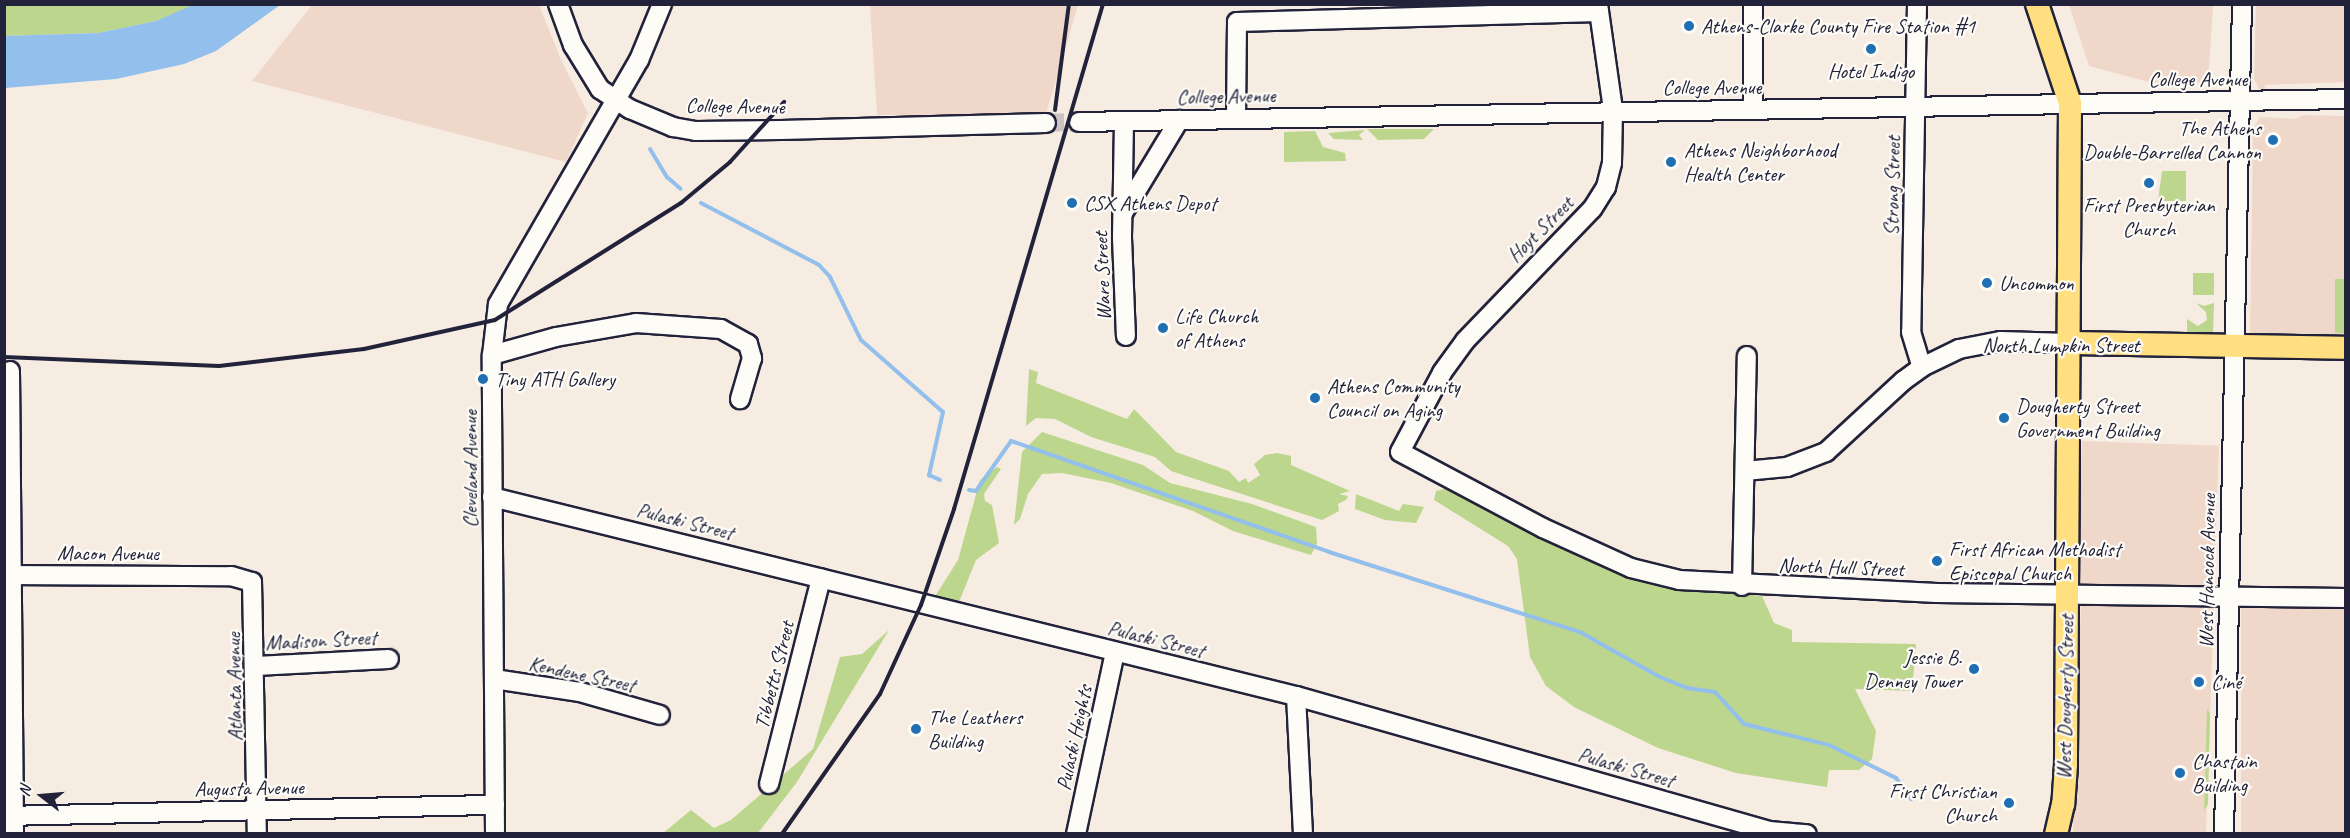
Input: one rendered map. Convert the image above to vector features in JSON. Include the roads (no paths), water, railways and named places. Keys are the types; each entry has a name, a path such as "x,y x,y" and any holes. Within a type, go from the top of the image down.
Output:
{"main road":[{"name":"West Dougherty Street","path":"2037,4 2070,103 2066,765 2063,804 2056,834"},
{"name":"North Lumpkin Street","path":"2069,343 2346,348"}],"street":[{"name":"College Avenue","path":"558,4 588,74 615,100 648,118 696,131 1046,123"},
{"name":"Cleveland Avenue","path":"495,834 492,355 498,304 655,28 662,4"},
{"path":"1753,4 1753,109"},
{"name":"Strong Street","path":"1917,4 1911,332 1922,367"},
{"name":"West Hancock Avenue","path":"2224,834 2242,4"},
{"path":"1236,118 1237,22 1599,8"},
{"name":"Hoyt Street","path":"1400,452 1442,373 1465,341 1597,202 1612,163 1613,110 1599,8"},
{"name":"College Avenue","path":"1079,122 1613,110 2346,99"},
{"name":"Ware Street","path":"1122,214 1179,120"},
{"name":"Ware Street","path":"1124,122 1122,214 1126,336"},
{"path":"492,355 556,338 636,323 721,329 748,344 752,358 740,399"},
{"name":"North Lumpkin Street","path":"1745,471 1787,467 1826,452 1922,367 1959,349 1982,344 2069,343"},
{"path":"1742,586 1747,356"},
{"path":"10,371 8,574 11,822"},
{"name":"North Hull Street","path":"1400,452 1543,528 1631,568 1678,580 1742,586 2346,598"},
{"name":"Pulaski Street","path":"492,498 1296,696 1769,831 1807,834"},
{"name":"Macon Avenue","path":"8,574 211,576"},
{"name":"Atlanta Avenue","path":"211,576 240,577 252,582 256,666 257,834"},
{"name":"Tibbetts Street","path":"770,784 821,578"},
{"name":"Pulaski Heights","path":"1076,834 1115,652"},
{"name":"Madison Street","path":"256,666 389,659"},
{"name":"Kendene Street","path":"494,679 580,692 660,715"},
{"path":"1296,696 1303,834"},
{"name":"Augusta Avenue","path":"11,822 256,810 495,805"}],"water":[{"path":"195,4 280,5 216,51 184,64 116,79 5,88 5,36 98,33 156,21"}],"waterway":[{"path":"650,149 667,177 681,189"},
{"path":"701,203 819,265 830,277 861,340 943,412 929,475 940,480"},
{"path":"969,490 976,491 1011,441 1329,552 1580,632 1660,677 1687,688 1715,692 1744,724 1829,745 1896,778 1911,799"}],"tunnel":[{"path":"1046,123 1079,122"}],"railway":[{"path":"1055,110 1069,4"},
{"path":"782,834 880,694 921,605 954,509 1103,4"},
{"path":"4,357 219,366 364,349 495,320 681,203 730,162 784,102"}],"place":[{"name":"Athens-Clarke County Fire Station #1","path":"1689,26"},
{"name":"Hotel Indigo","path":"1871,49"},
{"name":"The Athens Double-Barrelled Cannon","path":"2273,140"},
{"name":"Athens Neighborhood Health Center","path":"1671,162"},
{"name":"First Presbyterian Church","path":"2149,183"},
{"name":"CSX Athens Depot","path":"1072,203"},
{"name":"Uncommon","path":"1987,283"},
{"name":"Life Church of Athens","path":"1163,328"},
{"name":"Tiny ATH Gallery","path":"483,379"},
{"name":"Athens Community Council on Aging","path":"1315,398"},
{"name":"Dougherty Street Government Building","path":"2004,418"},
{"name":"First African Methodist Episcopal Church","path":"1937,561"},
{"name":"Jessie B. Denney Tower","path":"1974,669"},
{"name":"Ciné","path":"2199,682"},
{"name":"The Leathers Building","path":"916,729"},
{"name":"Chastain Building","path":"2180,773"},
{"name":"First Christian Church","path":"2009,803"}]}
